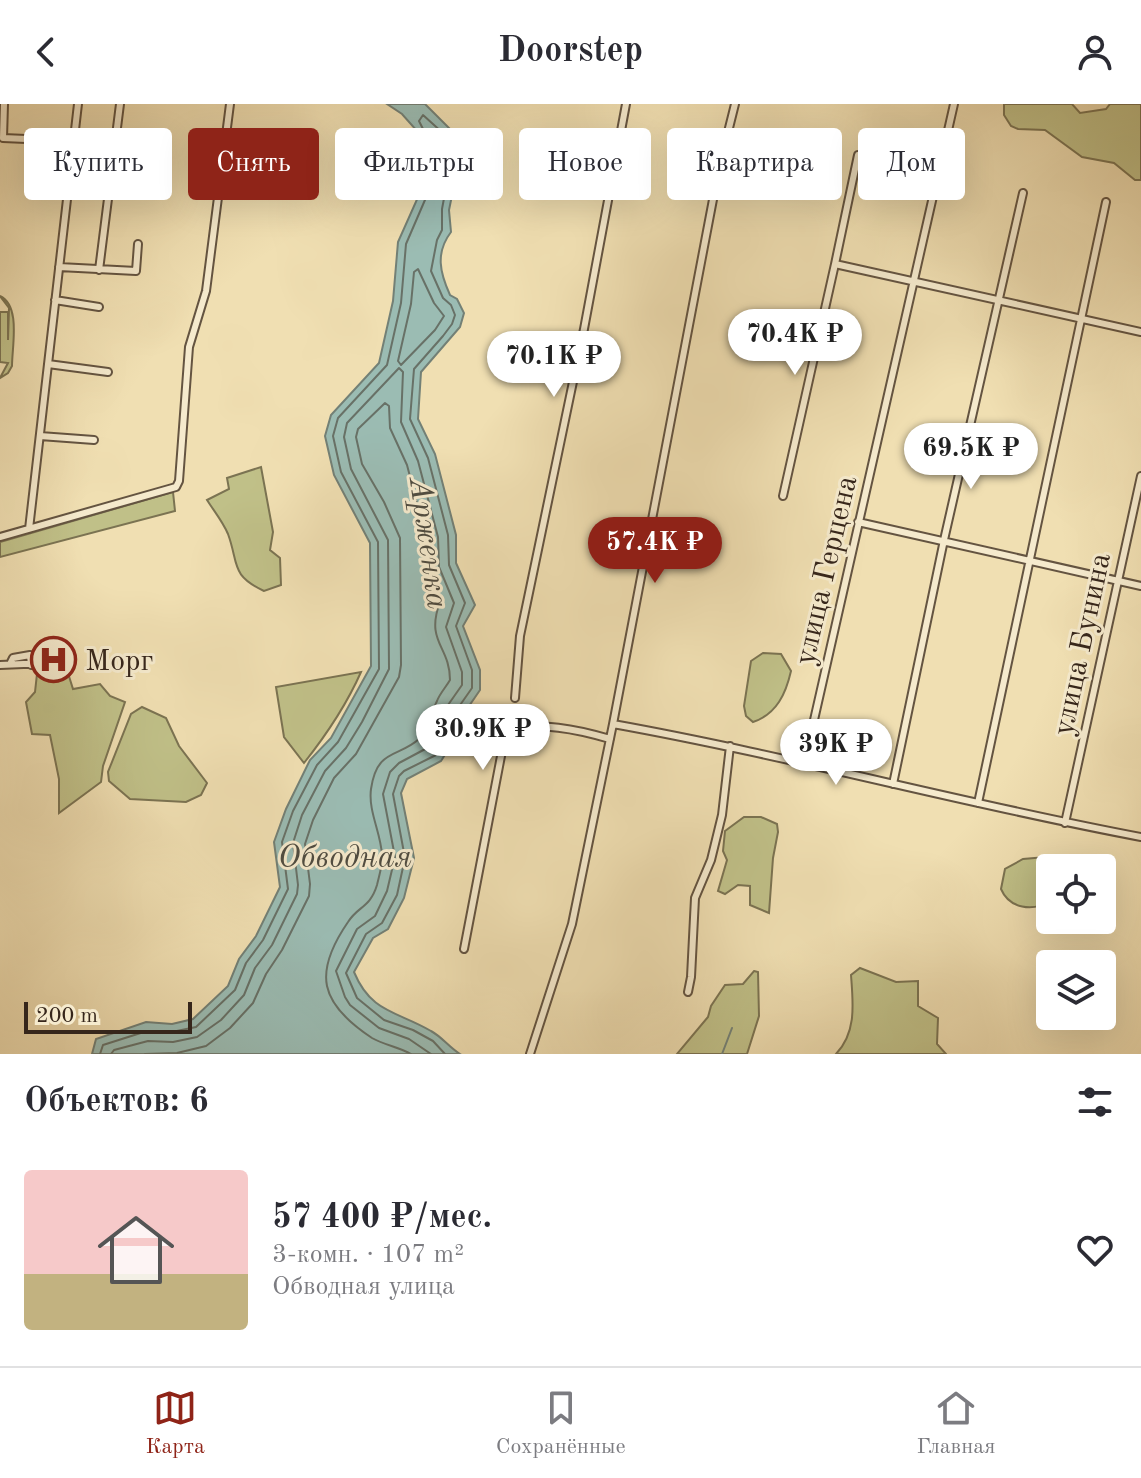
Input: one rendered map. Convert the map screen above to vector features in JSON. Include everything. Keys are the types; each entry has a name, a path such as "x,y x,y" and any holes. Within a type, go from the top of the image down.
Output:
{"street":[{"path":"4,104 3,138 24,139"},
{"path":"75,128 78,104"},
{"path":"99,270 120,104"},
{"path":"0,537 176,487 179,481 189,347 206,291 230,104"},
{"path":"515,698 520,636 584,329 626,104"},
{"path":"530,1054 572,924 713,198 735,104"},
{"name":"улица Герцена","path":"804,764 954,104"},
{"path":"783,496 858,155"},
{"path":"893,784 944,540 1023,193"},
{"path":"29,529 66,200"},
{"path":"978,803 1106,202"},
{"path":"59,267 136,271 138,244"},
{"path":"835,264 1141,332"},
{"path":"55,300 99,307"},
{"path":"48,364 108,372"},
{"path":"40,436 94,440"},
{"name":"улица Бунина","path":"1065,823 1141,476"},
{"path":"858,522 1141,586"},
{"path":"0,665 47,663"},
{"path":"613,724 730,746 1065,823 1141,837"},
{"path":"464,949 506,730 527,725 580,730 610,739"},
{"path":"688,992 695,898 711,860 722,815 730,746"}],"green space":[{"path":"1004,104 1072,104 1080,113 1106,109 1110,104 1141,104 1141,180 1135,180 1114,163 1082,157 1045,130 1011,126 1004,115"},
{"path":"0,296 11,308 14,327 12,366 0,378 8,363 0,362 0,312 8,312 8,340 9,308"},
{"path":"261,467 273,532 270,550 280,558 281,585 264,591 246,580 237,568 228,534 207,500 229,489 227,478"},
{"path":"173,492 175,511 0,557 0,542"},
{"path":"763,653 781,654 791,671 779,702 768,714 753,722 746,716 744,706 751,661"},
{"path":"67,670 73,689 100,684 110,696 125,702 103,766 101,782 59,813 59,779 50,735 32,734 26,702 35,692 37,674"},
{"path":"361,672 336,719 304,763 284,737 276,687"},
{"path":"142,707 166,718 179,746 207,783 201,795 186,802 130,799 109,781 108,772 131,714"},
{"path":"744,817 761,817 777,824 769,913 750,905 750,886 738,885 725,894 718,891 727,860 723,851 725,831"},
{"path":"1036,858 1036,906 1016,904 1001,889 1005,869 1023,859"},
{"path":"860,968 896,982 918,981 918,1006 938,1018 937,1044 946,1054 836,1054 851,1027 851,975"},
{"path":"754,971 758,972 759,1016 747,1054 677,1054 708,1017 711,1006 725,985 743,984"}],"water":[{"name":"Обводная","path":"387,104 425,104 449,128 414,128"},
{"name":"Обводная","path":"417,200 451,200 451,232 443,248 441,263 450,295 457,299 464,313 460,327 421,372 418,419 435,454 456,535 456,563 475,605 463,626 480,670 480,690 465,712 456,737 441,761 407,779 401,793 414,858 404,898 388,929 373,938 354,972 368,996 377,1003 431,1031 460,1054 92,1054 96,1039 146,1022 172,1024 193,1019 228,986 239,959 256,936 280,887 274,842 286,809 310,760 331,738 371,666 370,543 334,475 325,436 331,415 379,363 393,301 398,242"}],"waterway":[{"path":"722,1054 732,1028"}],"place":[{"name":"Морг","path":"54,660"}],"water label":[{"name":"Арженка","path":"430,543"}]}
